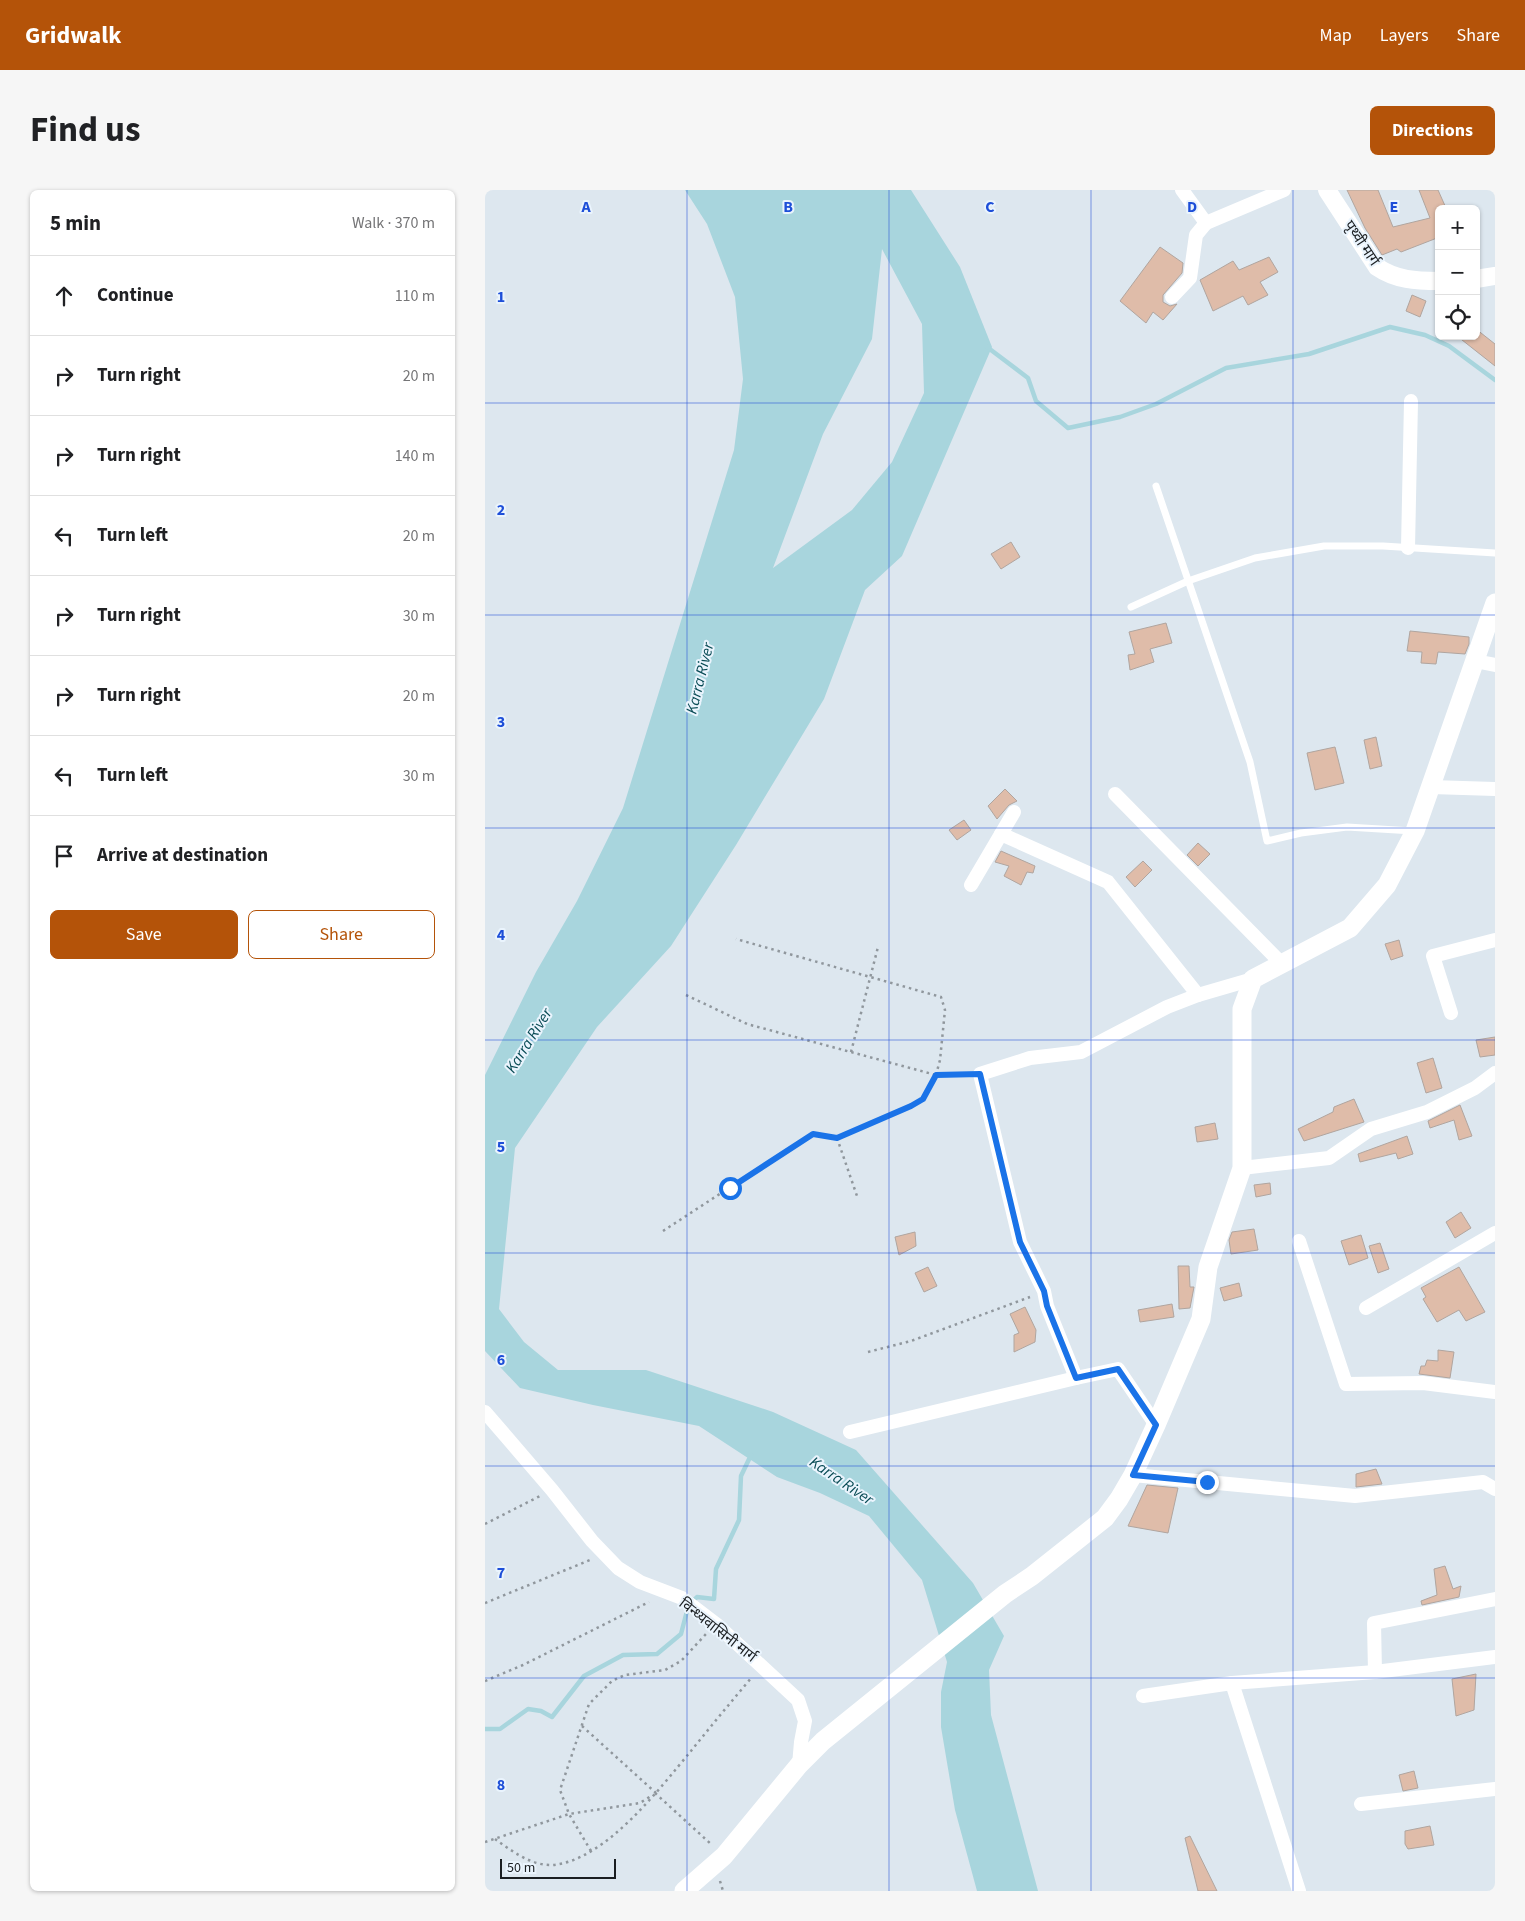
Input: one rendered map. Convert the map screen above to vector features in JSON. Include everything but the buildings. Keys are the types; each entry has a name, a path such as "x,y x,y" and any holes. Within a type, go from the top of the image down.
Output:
{"main road":[{"path":"684,1891 724,1856 799,1765 823,1741 1005,1594 1032,1576 1105,1518 1119,1499 1133,1475 1156,1425 1201,1319 1208,1267 1242,1168 1242,1009 1253,979 1283,965 1350,928 1387,885 1415,831 1495,604"}],"street":[{"path":"1182,190 1205,223"},
{"path":"1173,297 1190,278 1196,235 1205,223 1284,190"},
{"name":"पृथ्वी मार्ग","path":"1327,190 1377,267 1387,274 1413,281 1435,281"},
{"path":"1480,278 1495,276"},
{"path":"1408,548 1411,401"},
{"path":"1475,660 1495,665"},
{"path":"1431,787 1495,789"},
{"path":"1115,794 1283,965"},
{"path":"971,885 1014,812"},
{"path":"1001,834 1108,882 1198,995"},
{"path":"1451,1013 1433,956 1495,940"},
{"path":"1076,1378 1047,1306 1044,1291 1020,1242 980,1074 1030,1058 1081,1052 1167,1007 1198,995 1253,979"},
{"path":"1242,1168 1329,1158 1371,1129 1427,1112 1475,1088 1495,1073"},
{"path":"1366,1308 1495,1233"},
{"path":"1299,1242 1346,1384 1423,1383 1495,1392"},
{"path":"850,1432 1118,1369 1156,1425"},
{"name":"विन्ध्यवासिनी मार्ग","path":"485,1412 552,1490 592,1541 618,1568 640,1582 682,1598 716,1624 762,1664 798,1700 805,1721 799,1765"},
{"path":"1133,1475 1355,1496 1483,1482 1495,1490"},
{"path":"1375,1672 1374,1623 1495,1599"},
{"path":"1143,1696 1232,1683 1375,1672 1495,1658"},
{"path":"1232,1683 1299,1891"},
{"path":"1361,1804 1495,1790"}],"lane":[{"path":"1156,486 1250,762 1267,841 1301,832 1347,826 1415,831"},
{"path":"1131,607 1188,581 1255,558 1324,546 1495,553"}],"path":[{"path":"663,1231 813,1134 837,1138 923,1099 936,1075 940,1060 945,1010 941,997 736,939"},
{"path":"851,1052 878,947"},
{"path":"686,995 747,1024 936,1075 980,1074"},
{"path":"837,1138 857,1196"},
{"path":"868,1352 919,1338 998,1310 1044,1291"},
{"path":"485,1524 552,1490"},
{"path":"485,1603 604,1554"},
{"path":"485,1681 523,1665 666,1593"},
{"path":"591,1851 569,1814 560,1790 589,1704 612,1681 625,1675 665,1670 681,1661 716,1624"},
{"path":"495,1839 532,1862 552,1865 568,1861 591,1851 624,1826 656,1792 762,1664"},
{"path":"582,1726 724,1856"},
{"path":"485,1842 569,1814 640,1802 656,1792"}],"water":[{"name":"Karra River","path":"685,190 911,190 960,267 992,347 902,556 865,590 824,699 736,845 671,946 597,1027 515,1148 499,1309 524,1342 558,1370 646,1370 773,1412 856,1450 973,1583 1004,1636 989,1670 991,1715 1038,1891 977,1891 955,1810 941,1727 941,1692 947,1662 922,1580 869,1516 820,1493 777,1477 699,1426 520,1388 485,1351 485,1075 536,972 577,901 623,808 734,450 743,379 735,297 707,224","holes":["882,249 922,324 924,393 892,462 852,510 773,568 823,434 872,339"]}],"waterway":[{"path":"987,347 1028,378 1036,401 1068,428 1120,417 1156,404 1226,368 1309,354 1390,327 1425,335 1449,346 1495,380"},
{"path":"695,1599 697,1597 714,1599 716,1569 739,1520 741,1476 751,1455"},
{"path":"485,1729 500,1729 528,1709 541,1711 552,1717 584,1676 623,1655 657,1654 681,1634 687,1611"}],"route":[{"path":"730,1188 813,1134 837,1138 911,1106 923,1099 936,1075 980,1074 1020,1242 1044,1291 1047,1306 1076,1378 1118,1369 1156,1425 1133,1475 1207,1482"}]}
